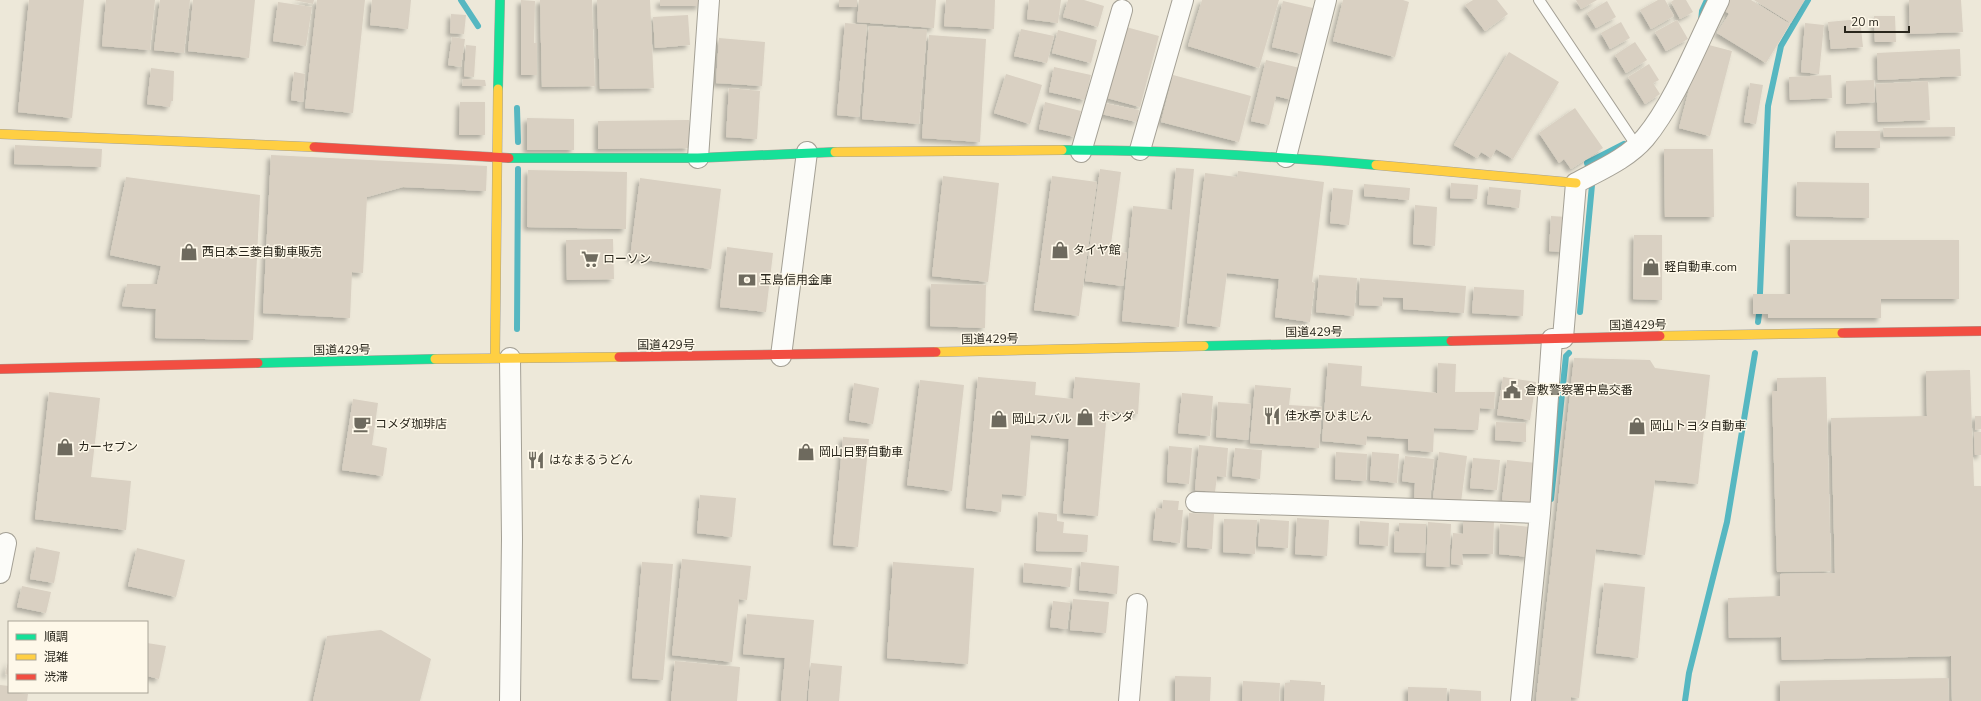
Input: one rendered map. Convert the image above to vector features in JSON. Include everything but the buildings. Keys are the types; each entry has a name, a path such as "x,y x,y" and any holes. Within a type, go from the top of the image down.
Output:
{"main road":[{"path":"500,0 496,156 503,358"},
{"path":"0,134 251,143 496,156 698,158 807,152 1081,152 1140,150 1286,157 1576,184"},
{"name":"国道429号","path":"0,369 503,358 781,356 1558,338 1981,331"}],"street":[{"path":"698,158 709,0"},
{"path":"1140,150 1183,0"},
{"path":"1286,157 1326,0"},
{"path":"1521,701 1558,338 1576,184 1619,159 1644,138 1664,111 1719,0"},
{"path":"1081,152 1122,10"},
{"path":"781,356 807,152"},
{"path":"503,358 512,539 510,701"},
{"path":"1196,502 1540,513"},
{"path":"0,573 6,543"},
{"path":"1129,701 1137,604"}],"lane":[{"path":"1539,0 1636,145"}],"waterway":[{"path":"461,0 478,26"},
{"path":"1701,21 1702,11 1707,0"},
{"path":"1760,293 1768,106 1781,46 1808,0"},
{"path":"517,108 518,142"},
{"path":"1588,166 1587,163 1624,144"},
{"path":"517,329 518,169"},
{"path":"1580,312 1592,185"},
{"path":"1758,322 1759,314"},
{"path":"1551,499 1566,356 1569,353"},
{"path":"1685,701 1689,673 1727,522 1755,353"}],"traffic: fast":[{"path":"498,89 500,0"},
{"path":"1062,150 1219,154 1376,165"},
{"path":"509,158 698,158 835,152"},
{"path":"1204,346 1451,341"},
{"path":"258,363 435,359"}],"traffic: slow":[{"path":"495,358 498,89"},
{"path":"0,134 314,147"},
{"path":"835,152 1062,150"},
{"path":"1376,165 1576,183"},
{"path":"1660,336 1842,333"},
{"path":"936,352 1204,346"},
{"path":"435,359 619,357"}],"traffic: jam":[{"path":"314,147 509,158"},
{"path":"1842,333 1981,331"},
{"path":"1451,341 1660,336"},
{"path":"619,357 936,352"},
{"path":"0,369 258,363"}],"place":[{"name":"タイヤ館","path":"1060,250"},
{"name":"西日本三菱自動車販売","path":"189,252"},
{"name":"ローソン","path":"590,259"},
{"name":"軽自動車.com","path":"1651,267"},
{"name":"玉島信用金庫","path":"747,280"},
{"name":"倉敷警察署中島交番","path":"1512,390"},
{"name":"佳水亭 ひまじん","path":"1272,416"},
{"name":"ホンダ","path":"1085,417"},
{"name":"岡山スバル","path":"999,419"},
{"name":"コメダ珈琲店","path":"362,424"},
{"name":"岡山トヨタ自動車","path":"1637,426"},
{"name":"カーセブン","path":"65,447"},
{"name":"岡山日野自動車","path":"806,452"},
{"name":"はなまるうどん","path":"536,460"}]}
